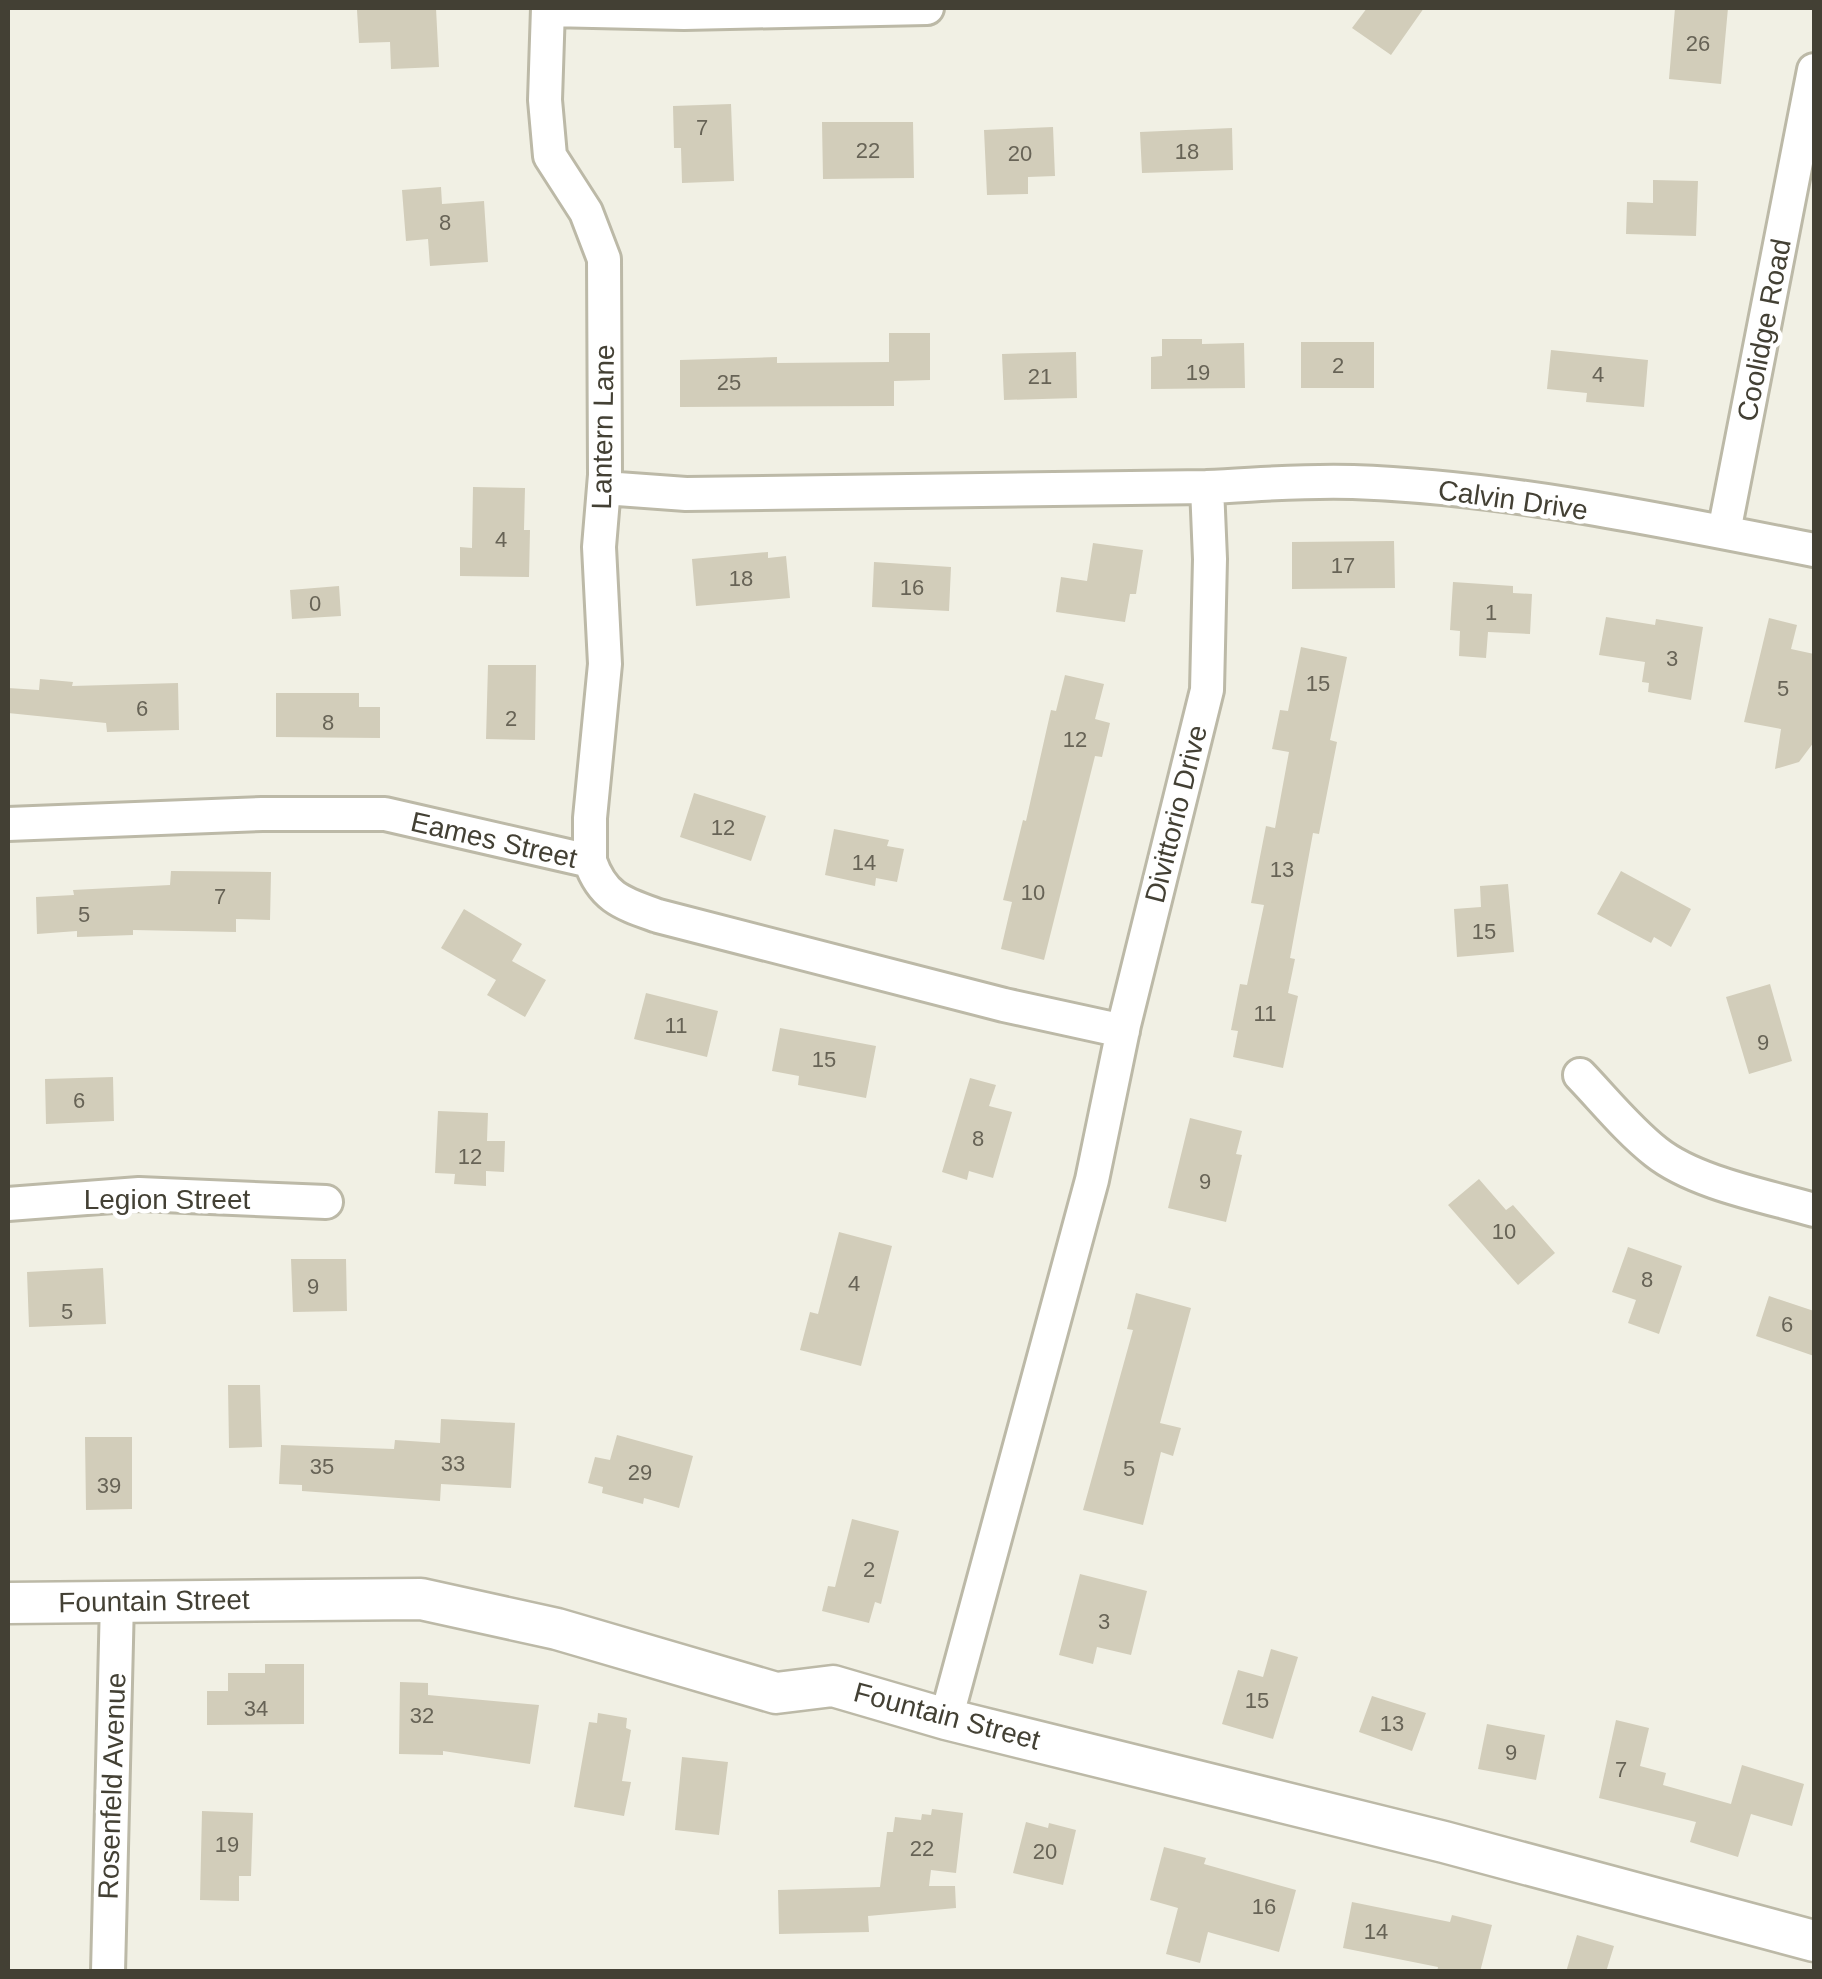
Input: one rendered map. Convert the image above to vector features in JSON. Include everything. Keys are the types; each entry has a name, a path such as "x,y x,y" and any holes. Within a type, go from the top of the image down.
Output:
{"street":[{"path":"548,9 684,13 928,8"},
{"name":"Lantern Lane","path":"548,9 544,100 550,156 586,212 604,258 604,488 599,547 605,664 590,818 590,861"},
{"name":"Coolidge Road","path":"1724,532 1814,70"},
{"name":"Calvin Drive","path":"1207,487 1351,482 1460,491 1814,550"},
{"path":"604,488 686,494 1207,487"},
{"name":"Divittorio Drive","path":"946,1719 1092,1180 1122,1031 1206,690 1210,559 1207,487"},
{"name":"Eames Street","path":"8,824 262,814 385,814 590,861 597,882 612,897 658,916 1004,1005 1122,1031"},
{"path":"1580,1075 1655,1151 1679,1166 1746,1191 1814,1210"},
{"name":"Legion Street","path":"8,1204 139,1194 326,1202"},
{"name":"Fountain Street","path":"8,1603 421,1599 557,1629 776,1693 833,1686 946,1719 1444,1842 1814,1941"},
{"name":"Rosenfeld Avenue","path":"108,1972 117,1601"}],"building":[{"path":"436,8 439,67 391,69 390,42 359,43 357,10"},
{"path":"1367,8 1424,8 1391,55 1352,28"},
{"path":"1675,8 1728,8 1721,84 1669,79"},
{"path":"731,104 734,181 682,183 681,148 674,148 673,106"},
{"path":"822,122 913,122 914,178 823,179"},
{"path":"1053,127 1055,176 1028,177 1028,194 987,195 984,130"},
{"path":"1232,128 1233,170 1142,173 1140,132"},
{"path":"1653,180 1698,181 1696,236 1626,234 1627,202 1653,203"},
{"path":"441,187 442,204 484,201 488,262 430,266 428,239 406,241 402,190"},
{"path":"889,333 930,333 930,380 894,381 894,406 680,407 680,360 777,357 777,363 889,362"},
{"path":"1162,339 1202,339 1202,344 1244,343 1245,388 1151,389 1151,357 1162,356"},
{"path":"1301,342 1374,342 1374,388 1301,388"},
{"path":"1551,350 1648,360 1644,407 1586,402 1587,393 1547,389"},
{"path":"1076,352 1077,398 1004,400 1002,354"},
{"path":"473,487 525,488 524,530 530,530 529,577 460,576 460,547 472,548"},
{"path":"1394,541 1395,588 1292,589 1292,542"},
{"path":"1093,543 1143,550 1136,594 1130,594 1125,622 1056,612 1061,577 1087,581"},
{"path":"768,552 768,558 786,556 790,598 696,606 692,559"},
{"path":"874,562 951,567 949,611 872,607"},
{"path":"1453,582 1513,586 1513,593 1532,594 1530,634 1488,632 1486,658 1459,656 1460,631 1450,630"},
{"path":"339,586 341,616 292,619 290,590"},
{"path":"1606,617 1655,625 1656,619 1703,627 1691,700 1648,692 1649,683 1642,682 1645,662 1599,655"},
{"path":"1769,618 1797,625 1791,649 1814,654 1814,742 1799,762 1775,769 1781,729 1744,722"},
{"path":"1301,647 1347,657 1330,740 1337,742 1319,834 1313,833 1290,958 1295,959 1288,993 1298,996 1283,1068 1233,1057 1238,1031 1231,1030 1240,984 1247,985 1264,905 1251,903 1266,826 1275,828 1289,752 1272,749 1280,710 1288,711"},
{"path":"488,665 536,665 535,740 486,739"},
{"path":"1065,675 1104,684 1095,719 1110,723 1102,757 1095,756 1044,960 1001,949 1012,902 1003,900 1051,710 1056,711"},
{"path":"40,679 73,682 72,686 178,683 179,730 107,732 106,723 8,713 8,688 39,690"},
{"path":"276,693 359,693 359,707 380,707 380,738 276,737"},
{"path":"694,793 766,816 751,861 680,837"},
{"path":"834,829 889,840 887,846 904,849 897,882 876,878 875,886 825,875"},
{"path":"171,871 271,872 270,920 236,919 236,932 133,930 133,935 77,937 77,931 37,934 36,897 74,895 73,890 170,885"},
{"path":"1621,871 1691,909 1671,947 1654,937 1651,943 1597,914"},
{"path":"1508,884 1514,952 1457,957 1454,909 1481,907 1480,886"},
{"path":"464,909 522,944 512,961 546,980 525,1017 487,995 496,980 441,948"},
{"path":"1770,984 1792,1061 1749,1074 1726,997"},
{"path":"646,993 718,1011 707,1057 634,1039"},
{"path":"780,1028 876,1046 866,1098 798,1085 799,1076 772,1071"},
{"path":"113,1077 114,1121 46,1124 45,1079"},
{"path":"970,1078 996,1085 989,1106 1012,1112 993,1178 969,1171 967,1180 942,1172"},
{"path":"438,1111 488,1113 487,1141 505,1141 504,1172 486,1171 486,1186 454,1184 455,1174 435,1173"},
{"path":"1190,1118 1242,1131 1236,1154 1242,1155 1226,1222 1168,1208"},
{"path":"1479,1179 1506,1210 1513,1205 1555,1253 1518,1285 1448,1205"},
{"path":"839,1232 892,1246 861,1366 800,1350 810,1312 818,1314"},
{"path":"1628,1247 1682,1266 1659,1334 1628,1323 1636,1300 1612,1292"},
{"path":"291,1259 346,1259 347,1311 293,1312"},
{"path":"103,1268 106,1324 29,1327 27,1272"},
{"path":"1136,1293 1191,1308 1160,1423 1181,1428 1173,1456 1161,1452 1143,1525 1083,1510 1133,1330 1127,1329"},
{"path":"1769,1296 1814,1311 1814,1356 1756,1336"},
{"path":"228,1385 260,1385 262,1447 229,1448"},
{"path":"441,1419 515,1423 511,1488 441,1484 440,1501 302,1491 302,1485 279,1484 281,1445 394,1449 395,1440 440,1443"},
{"path":"617,1435 693,1456 679,1508 644,1498 643,1504 602,1493 603,1487 588,1483 595,1457 610,1460"},
{"path":"85,1437 132,1437 132,1509 86,1510"},
{"path":"852,1519 899,1531 881,1604 875,1602 869,1623 822,1611 828,1586 835,1587"},
{"path":"1080,1574 1147,1591 1131,1655 1097,1647 1093,1664 1059,1655"},
{"path":"1271,1649 1298,1657 1273,1739 1222,1724 1238,1670 1263,1677"},
{"path":"265,1664 304,1664 304,1724 207,1725 207,1691 228,1691 228,1673 265,1673"},
{"path":"400,1682 428,1683 428,1695 539,1705 530,1764 443,1751 443,1755 399,1754"},
{"path":"1372,1696 1426,1713 1412,1751 1359,1732"},
{"path":"598,1713 627,1718 626,1728 631,1730 622,1781 631,1782 624,1816 574,1807 589,1722 597,1723"},
{"path":"1616,1720 1649,1728 1640,1766 1666,1773 1663,1785 1731,1804 1742,1765 1804,1784 1792,1826 1751,1814 1738,1857 1690,1842 1696,1822 1599,1798"},
{"path":"1487,1724 1545,1735 1536,1780 1478,1769"},
{"path":"682,1757 728,1762 719,1835 675,1830"},
{"path":"932,1809 963,1813 956,1873 931,1870 929,1886 955,1886 956,1908 868,1916 869,1932 779,1934 778,1890 880,1887 887,1832 893,1832 895,1817 921,1820 922,1814 931,1815"},
{"path":"202,1811 253,1813 251,1876 239,1876 239,1901 200,1900"},
{"path":"1026,1822 1076,1830 1063,1885 1013,1873"},
{"path":"1164,1847 1206,1858 1204,1864 1296,1890 1279,1952 1208,1932 1200,1963 1166,1954 1178,1908 1150,1900"},
{"path":"1352,1902 1450,1922 1452,1915 1492,1925 1480,1972 1437,1972 1438,1967 1343,1948"},
{"path":"1577,1935 1614,1946 1606,1972 1566,1972"}]}
